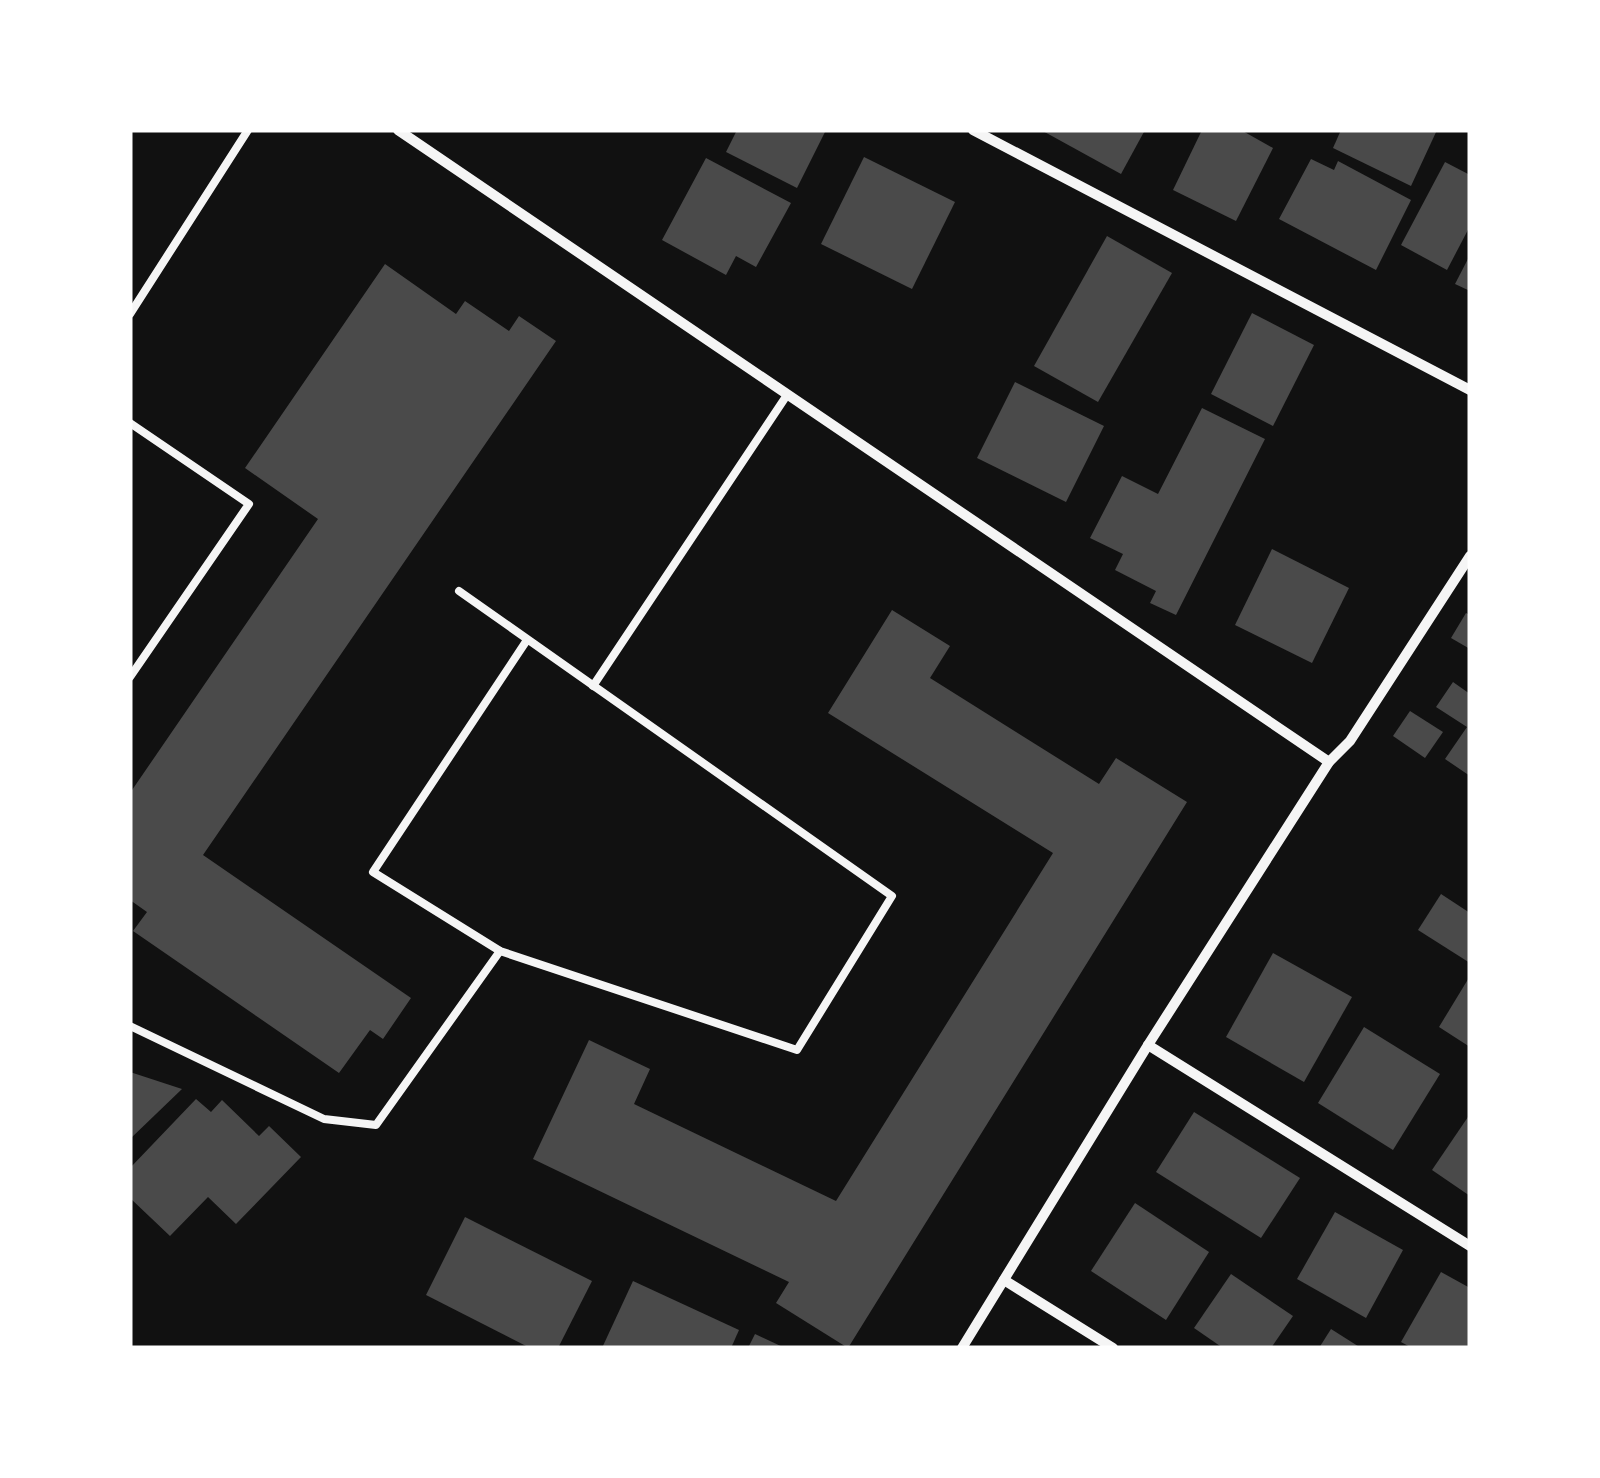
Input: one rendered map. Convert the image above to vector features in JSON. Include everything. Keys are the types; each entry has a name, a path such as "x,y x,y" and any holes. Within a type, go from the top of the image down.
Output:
{"street":[{"path":"398,130 1329,762"},
{"path":"974,130 1470,390"},
{"path":"962,1348 1148,1045 1329,762 1350,742 1470,556"},
{"path":"1148,1045 1470,1246"},
{"path":"1004,1280 1113,1348"}],"lane":[{"path":"130,314 133,303 248,130"},
{"path":"593,686 788,395"},
{"path":"130,424 248,504 130,678"},
{"path":"458,591 892,896 796,1050 500,951 373,872 527,640"},
{"path":"130,1026 324,1118 376,1125 500,951"}],"building":[{"path":"737,130 826,130 797,188 726,152"},
{"path":"1041,130 1145,130 1121,174"},
{"path":"1202,130 1241,130 1273,148 1236,221 1173,190"},
{"path":"1341,130 1437,130 1411,186 1333,148"},
{"path":"864,157 955,202 912,289 821,244"},
{"path":"706,158 791,203 756,267 736,256 726,275 662,240"},
{"path":"1311,159 1334,170 1338,161 1411,200 1376,270 1279,219"},
{"path":"1445,162 1470,175 1470,226 1447,270 1401,245"},
{"path":"1107,236 1172,273 1098,402 1034,366"},
{"path":"1470,255 1470,291 1455,284"},
{"path":"385,264 456,314 465,301 509,331 519,316 556,341 203,855 411,998 383,1039 370,1030 339,1073 133,931 147,912 130,900 130,793 318,519 245,468"},
{"path":"1252,313 1314,345 1273,426 1211,394"},
{"path":"1015,382 1104,426 1066,502 977,458"},
{"path":"1202,408 1265,439 1176,615 1150,603 1156,591 1115,570 1123,554 1090,538 1122,476 1158,494"},
{"path":"1272,549 1349,588 1312,663 1235,625"},
{"path":"892,610 950,646 930,678 1099,784 1116,758 1187,802 848,1348 776,1303 789,1282 533,1159 589,1040 650,1069 634,1104 836,1201 1053,853 828,713"},
{"path":"1466,613 1470,615 1470,649 1451,638"},
{"path":"1453,682 1470,694 1470,776 1445,759 1467,727 1436,707"},
{"path":"1410,711 1443,732 1425,758 1393,736"},
{"path":"1441,894 1470,913 1470,963 1418,930"},
{"path":"1273,953 1352,997 1304,1082 1226,1037"},
{"path":"1470,976 1470,1047 1439,1027"},
{"path":"1364,1027 1440,1074 1393,1150 1318,1103"},
{"path":"130,1072 182,1089 130,1139"},
{"path":"196,1099 211,1112 222,1100 259,1136 269,1126 301,1157 236,1224 208,1197 170,1236 130,1198 130,1168"},
{"path":"1194,1112 1300,1178 1261,1238 1156,1172"},
{"path":"1470,1114 1470,1196 1432,1170"},
{"path":"1135,1203 1209,1252 1166,1320 1091,1271"},
{"path":"1335,1212 1403,1250 1366,1318 1297,1279"},
{"path":"465,1217 592,1281 558,1348 530,1348 426,1295"},
{"path":"1441,1272 1470,1288 1470,1348 1412,1348 1401,1342"},
{"path":"1231,1274 1293,1316 1271,1348 1223,1348 1194,1328"},
{"path":"633,1281 739,1330 731,1348 602,1348"},
{"path":"1331,1329 1361,1348 1319,1348"},
{"path":"755,1334 785,1348 748,1348"}]}
